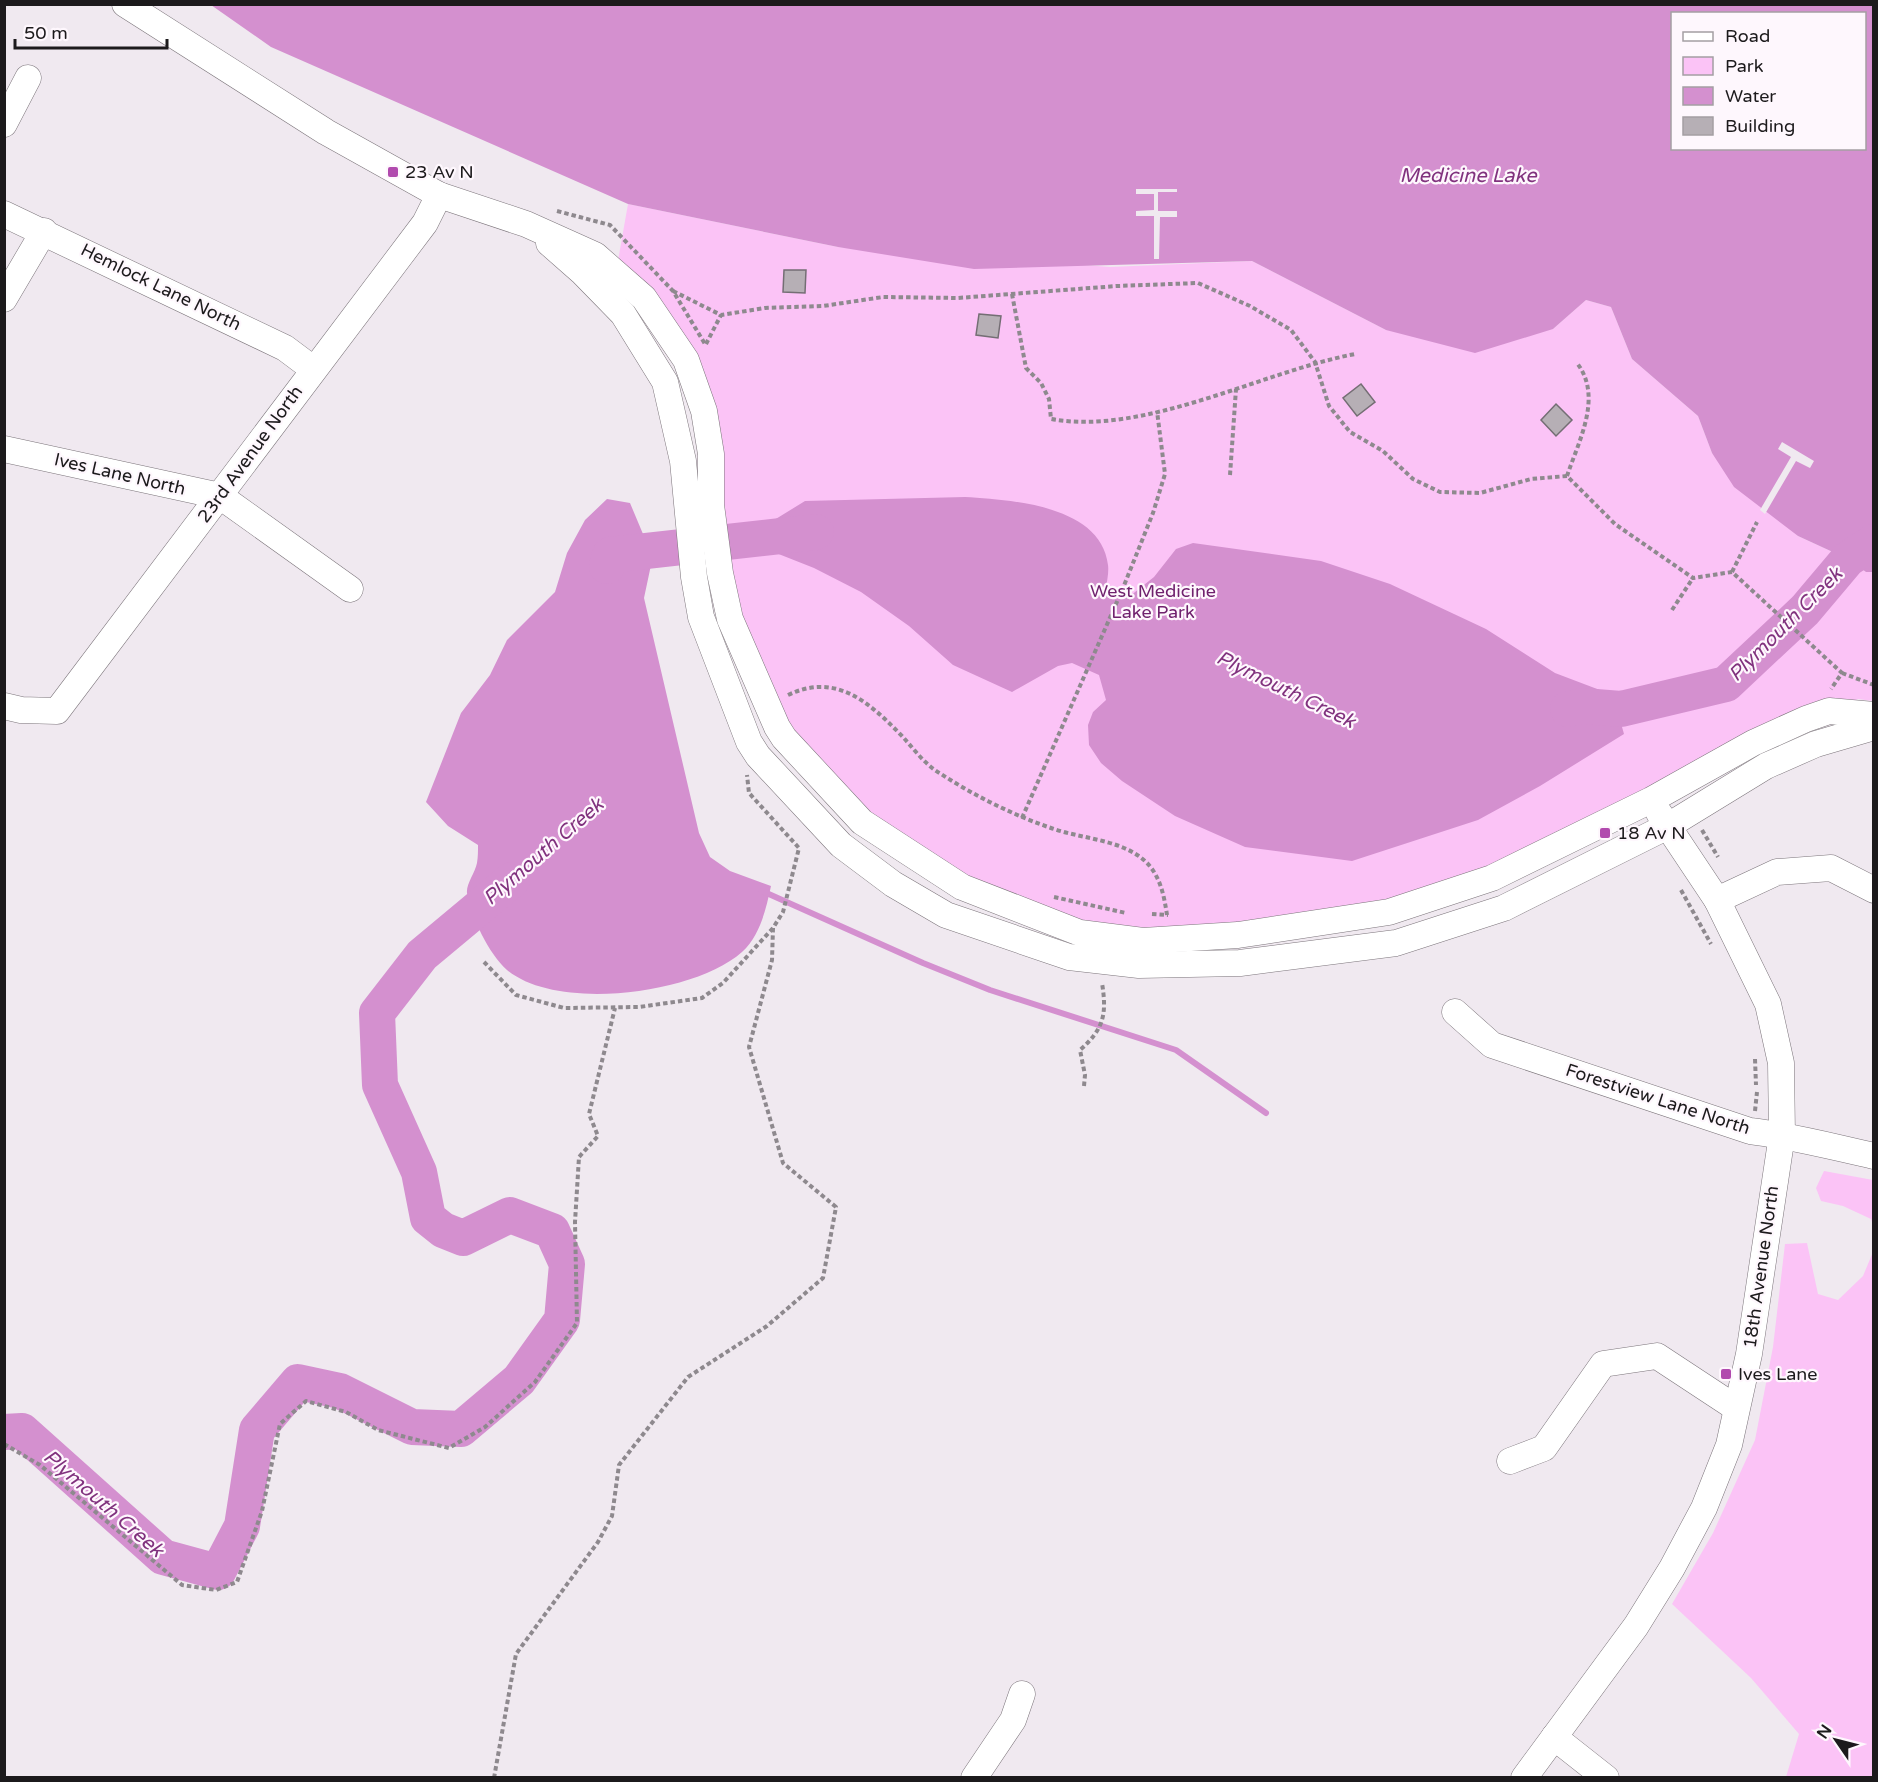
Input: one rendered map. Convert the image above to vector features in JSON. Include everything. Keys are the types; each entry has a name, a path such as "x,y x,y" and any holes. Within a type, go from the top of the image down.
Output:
{"street":[{"path":"125,4 326,132 439,195 536,216 595,255 644,298 686,360 704,411 711,454 699,506 694,577 701,617 749,742 758,756 841,845 893,884 946,915 1069,957 1139,965 1240,963 1396,943 1504,908 1668,826 1766,766 1830,739 1874,727"},
{"path":"4,124 28,78"},
{"name":"23rd Avenue North","path":"4,706 21,710 57,711 425,223 439,195"},
{"name":"Hemlock Lane North","path":"4,214 44,231 285,348 313,369"},
{"path":"4,299 44,231"},
{"name":"Ives Lane North","path":"4,449 220,496 350,590"},
{"path":"699,506 720,573 730,619 777,727 784,738 862,822 962,887 1080,933 1143,941 1238,935 1389,912 1492,878 1651,800 1753,743 1806,719 1829,711 1874,716"},
{"name":"18th Avenue North","path":"1524,1778 1636,1626 1672,1568 1704,1508 1729,1445 1749,1354 1782,1135 1781,1063 1768,1004 1717,900 1651,800"},
{"path":"1717,900 1777,872 1831,868 1874,890"},
{"name":"Forestview Lane North","path":"1455,1012 1491,1045 1750,1131 1782,1135 1821,1146 1874,1156"},
{"path":"1510,1461 1544,1448 1603,1364 1657,1356 1736,1408"},
{"path":"974,1778 1012,1720 1022,1694"},
{"path":"1554,1737 1606,1778"}],"path":[{"path":"536,216 610,225 673,291 709,353"},
{"path":"673,291 721,315 765,308 823,306 882,297 958,298 1198,284 1250,306 1291,330 1315,362 1329,406 1350,432 1383,451 1413,479 1440,492 1480,493 1532,478 1567,476 1615,524 1693,578 1732,572 1842,673 1874,685"},
{"path":"1012,294 1026,368 1041,383 1049,399 1051,418 1073,423 1103,423 1157,411 1236,389 1315,362 1355,354"},
{"path":"705,344 721,315"},
{"path":"1567,476 1590,398 1589,382 1577,363"},
{"path":"1230,475 1236,389"},
{"path":"1022,818 1124,588 1153,513 1165,474 1157,411"},
{"path":"1732,572 1757,522"},
{"path":"1672,610 1693,578"},
{"path":"1827,698 1842,673"},
{"path":"781,698 802,688 823,686 844,690 864,702 885,720 939,774 1022,818 1077,836 1124,847 1146,861 1163,893 1167,915"},
{"path":"484,962 516,995 564,1008 639,1007 702,998 723,983 773,928 783,912 799,848 749,793 745,778 758,756"},
{"path":"1696,826 1702,830 1719,859"},
{"path":"1676,882 1715,950"},
{"path":"1047,895 1126,913"},
{"path":"1152,914 1177,916"},
{"path":"494,1778 516,1654 598,1542 612,1516 619,1465 688,1377 767,1326 823,1278 836,1207 783,1163 749,1047 772,960 773,928"},
{"path":"1084,1086 1085,1075 1080,1050 1097,1032 1106,1007 1099,960"},
{"path":"4,1444 40,1465 182,1585 216,1590 237,1582 262,1510 280,1424 306,1401 346,1412 378,1430 448,1448 485,1427 536,1382 577,1323 575,1222 579,1157 598,1136 589,1114 615,1008"},
{"path":"1750,1131 1756,1106 1755,1057"}],"green space":[{"name":"West Medicine Lake Park","path":"628,204 838,247 1110,267 1252,261 1386,330 1553,329 1586,300 1611,307 1632,359 1698,416 1712,453 1798,536 1848,559 1866,572 1873,572 1873,701 1858,699 1829,711 1389,912 1080,933 862,822 784,738 730,619 704,412 616,272"},
{"path":"1824,1171 1873,1180 1873,1225 1871,1219 1843,1206 1821,1201 1816,1188"},
{"path":"1807,1243 1818,1294 1838,1300 1863,1276 1873,1252 1873,1777 1786,1777 1799,1734 1751,1678 1672,1604 1713,1533 1755,1440 1773,1347 1785,1244"}],"water":[{"name":"Medicine Lake","path":"211,5 1873,5 1873,572 1866,572 1848,559 1798,536 1734,487 1712,453 1698,416 1632,359 1611,307 1586,300 1553,329 1475,353 1386,330 1252,261 974,269 838,247 628,204 271,47"},
{"path":"965,497 1029,504 1072,518 1089,529 1102,545 1108,565 1106,588 1130,596 1154,577 1176,549 1193,543 1321,561 1390,584 1486,629 1555,673 1613,695 1624,734 1540,786 1478,820 1352,861 1245,847 1175,816 1122,781 1101,763 1089,745 1088,725 1093,712 1106,700 1099,675 1072,663 1058,666 1012,692 953,665 909,626 861,592 814,568 771,551 766,525 805,501"},
{"path":"607,499 630,503 643,534 651,565 644,598 699,833 710,857 730,871 771,886 758,930 748,946 720,967 660,987 591,994 558,991 530,983 507,970 500,963 472,913 467,893 477,863 478,845 448,826 426,802 461,713 490,675 507,640 555,592 567,553 585,520"}],"pier":[{"path":"1136,189 1177,189 1177,192 1158,192 1158,211 1177,211 1177,217 1160,217 1159,259 1154,259 1154,216 1136,216 1136,211 1154,210 1154,194 1136,194"},
{"path":"1782,442 1814,461 1810,468 1796,461 1765,514 1760,510 1791,457 1778,449"}],"building":[{"path":"784,270 806,270 805,293 783,292"},
{"path":"979,314 1001,316 998,338 976,335"},
{"path":"1361,384 1375,402 1357,416 1343,398"},
{"path":"1556,404 1572,420 1556,436 1541,420"}],"waterway":[{"name":"Plymouth Creek","path":"607,566 610,555 816,532"},
{"name":"Plymouth Creek","path":"1568,709 1583,706 1621,709 1726,684 1805,610 1848,559 1874,542"},
{"name":"Plymouth Creek","path":"4,1432 22,1431 163,1557 218,1572 242,1526 257,1430 298,1382 340,1391 412,1427 461,1429 519,1380 562,1320 567,1264 552,1231 510,1215 463,1238 443,1230 428,1218 419,1172 380,1085 377,1013 422,955 512,880"},
{"path":"762,891 923,963 990,990 1176,1050 1266,1113"}],"place":[{"name":"23 Av N","path":"393,172"},
{"name":"18 Av N","path":"1605,833"},
{"name":"Ives Lane","path":"1726,1374"}]}
